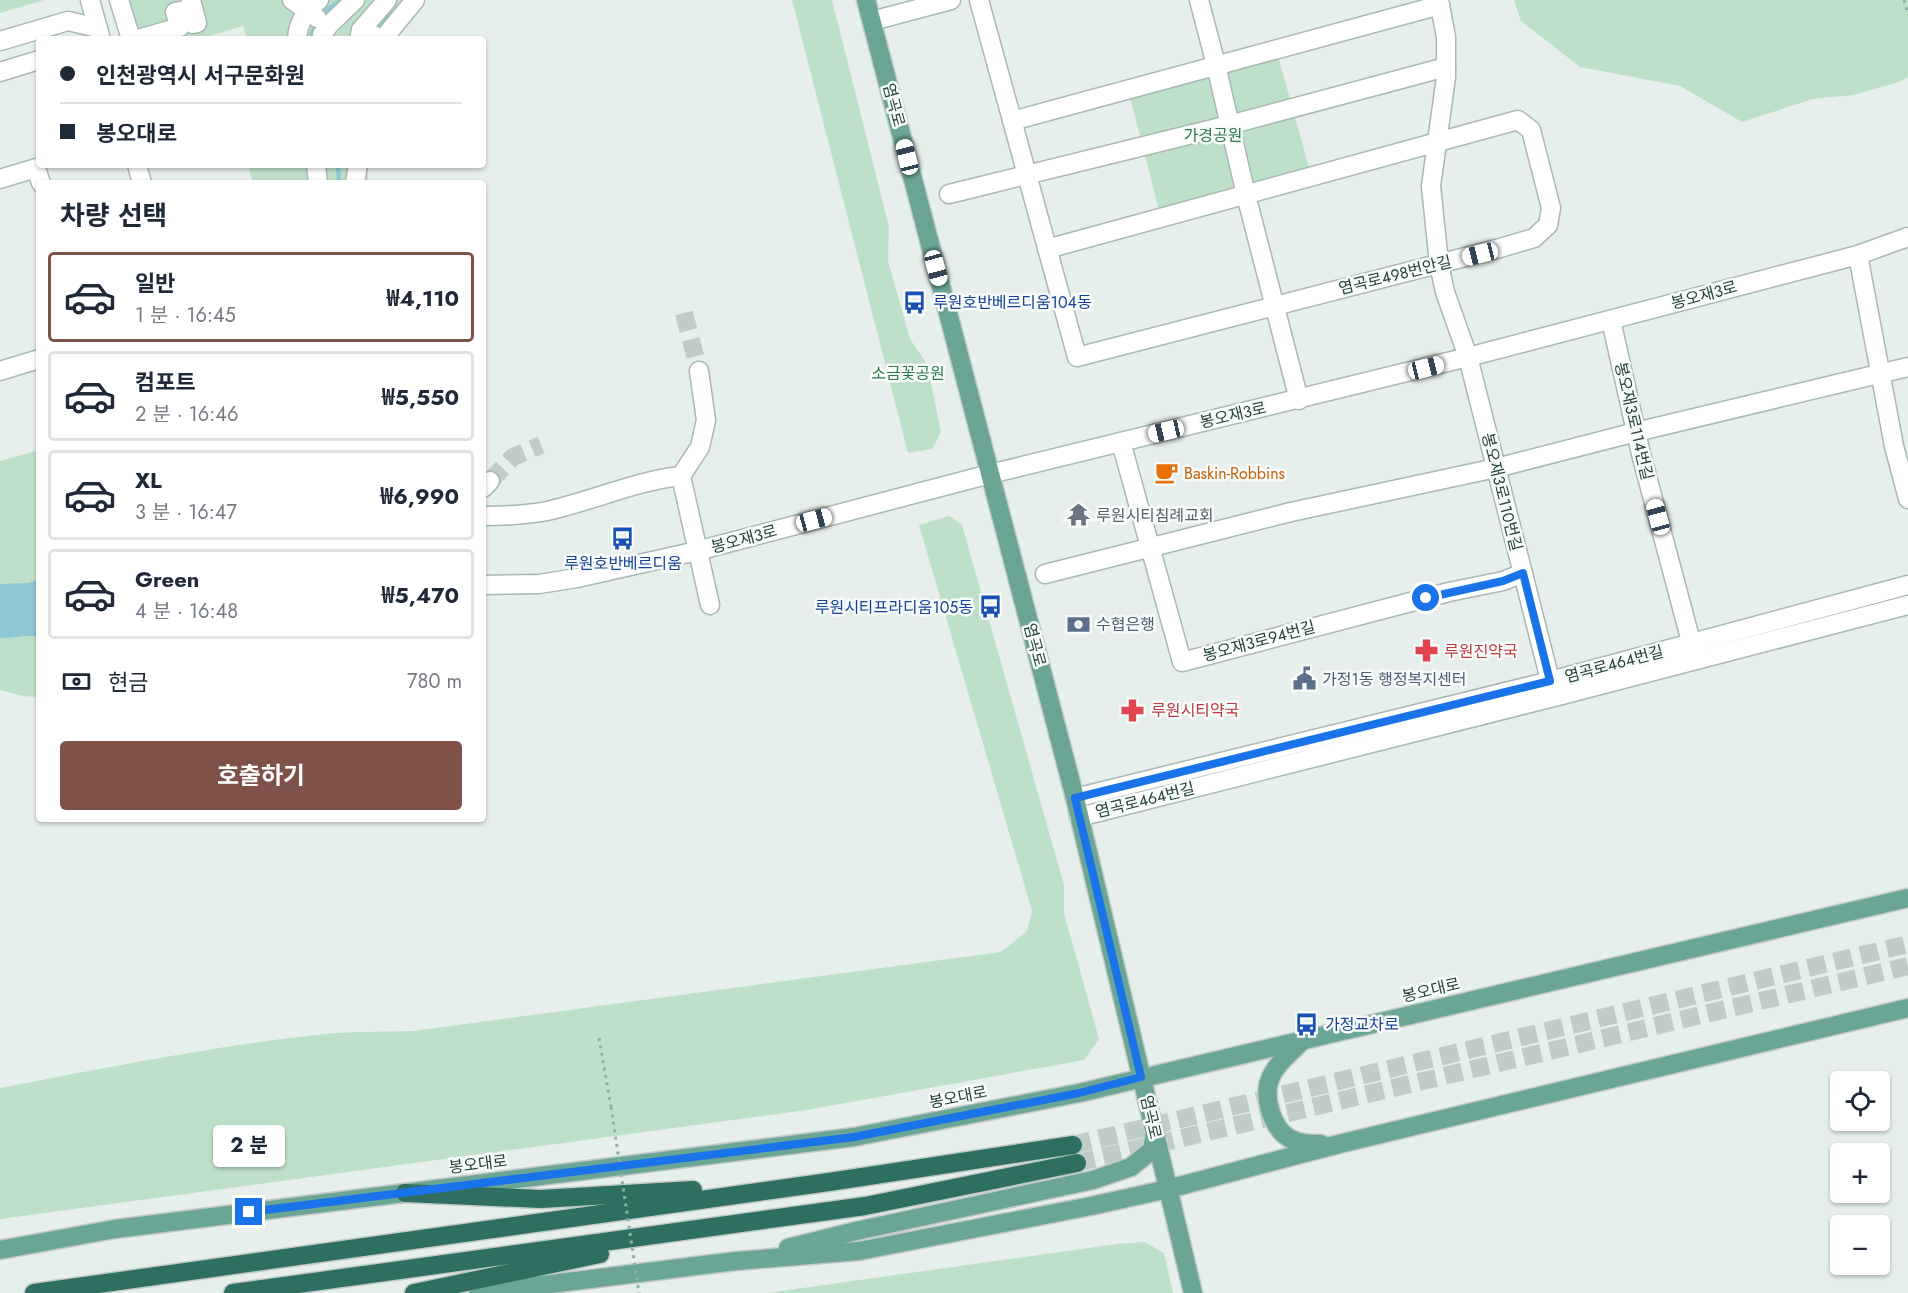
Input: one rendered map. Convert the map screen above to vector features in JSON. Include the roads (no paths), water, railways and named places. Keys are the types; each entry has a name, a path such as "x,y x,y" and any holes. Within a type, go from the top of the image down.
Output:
{"highway":[{"path":"34,1293 829,1182 1075,1154 865,1206 615,1250 414,1293"},
{"path":"405,1193 541,1199 829,1182"},
{"path":"233,1293 865,1206"}],"main road":[{"name":"염곡로","path":"866,0 1075,798 1193,1293"},
{"name":"봉오대로","path":"0,1250 115,1229 854,1137 1079,1093 1908,898"},
{"path":"478,1293 736,1261 859,1251 1091,1206 1168,1189 1339,1144 1908,1008"},
{"path":"1304,1040 1279,1065 1270,1078 1268,1093 1271,1110 1277,1126 1287,1137 1302,1144 1339,1144"},
{"path":"736,1261 856,1231 1093,1180 1131,1167 1152,1150 1155,1133"}],"street":[{"path":"90,0 95,35"},
{"path":"119,0 130,36"},
{"path":"148,36 180,27 176,12 190,9 193,24 198,23 190,0"},
{"path":"292,0 313,6 326,32 355,0"},
{"path":"360,34 387,0"},
{"path":"385,36 415,0"},
{"path":"872,21 951,0"},
{"name":"염곡로498번안길","path":"979,0 1047,249 1077,357 1500,249 1534,238 1548,225 1551,208 1531,130 1518,120 1047,249"},
{"path":"1199,0 1299,400"},
{"path":"1012,120 1439,2"},
{"name":"봉오재3로110번길","path":"1439,2 1446,37 1446,67 1431,186 1439,264 1445,292 1468,357 1552,689"},
{"path":"297,36 298,26 313,6"},
{"path":"0,41 68,21 95,35"},
{"path":"0,72 36,61"},
{"path":"949,194 1446,67"},
{"path":"0,179 36,168"},
{"name":"봉오재3로","path":"486,585 539,584 577,578 697,551 990,474 1299,400 1611,320 1858,255 1908,237"},
{"path":"1858,255 1894,446 1908,499"},
{"name":"봉오재3로114번길","path":"1611,320 1636,432 1694,652"},
{"path":"0,370 36,360"},
{"path":"1046,574 1291,512 1496,468 1908,367"},
{"path":"699,371 706,420 700,447 681,476 710,605"},
{"name":"봉오재3로94번길","path":"1121,442 1182,662 1449,592 1503,581 1523,573"},
{"path":"486,516 511,516 547,511 660,478 681,476"},
{"name":"염곡로464번길","path":"1694,652 1908,585"},
{"name":"염곡로464번길","path":"1079,817 1694,652 1908,605"},
{"name":"염곡로464번길","path":"1075,798 1552,689"},
{"path":"1110,789 1105,800 1117,808"},
{"path":"1886,1013 1908,1001"}],"water":[{"path":"36,580 36,637 0,638 0,584 28,583"}],"waterway":[{"path":"322,16 341,0"},
{"path":"378,31 391,7"},
{"path":"312,36 318,23"},
{"path":"338,168 339,180"}],"tunnel":[{"path":"684,313 699,371"},
{"path":"490,481 513,457 541,445"},
{"path":"1073,1145 1908,944"},
{"path":"1077,1163 1908,966"}],"place":[{"name":"루원호반베르디움104동","path":"915,302"},
{"name":"Baskin-Robbins","path":"1166,473"},
{"name":"루원시티침례교회","path":"1078,515"},
{"name":"루원호반베르디움","path":"623,538"},
{"name":"루원시티프라디움105동","path":"991,607"},
{"name":"수협은행","path":"1078,624"},
{"name":"루원진약국","path":"1426,651"},
{"name":"가정1동 행정복지센터","path":"1304,679"},
{"name":"루원시티약국","path":"1133,710"},
{"name":"가정교차로","path":"1307,1024"}],"park label":[{"name":"가경공원","path":"1213,135"},
{"name":"소금꽃공원","path":"908,373"}]}
